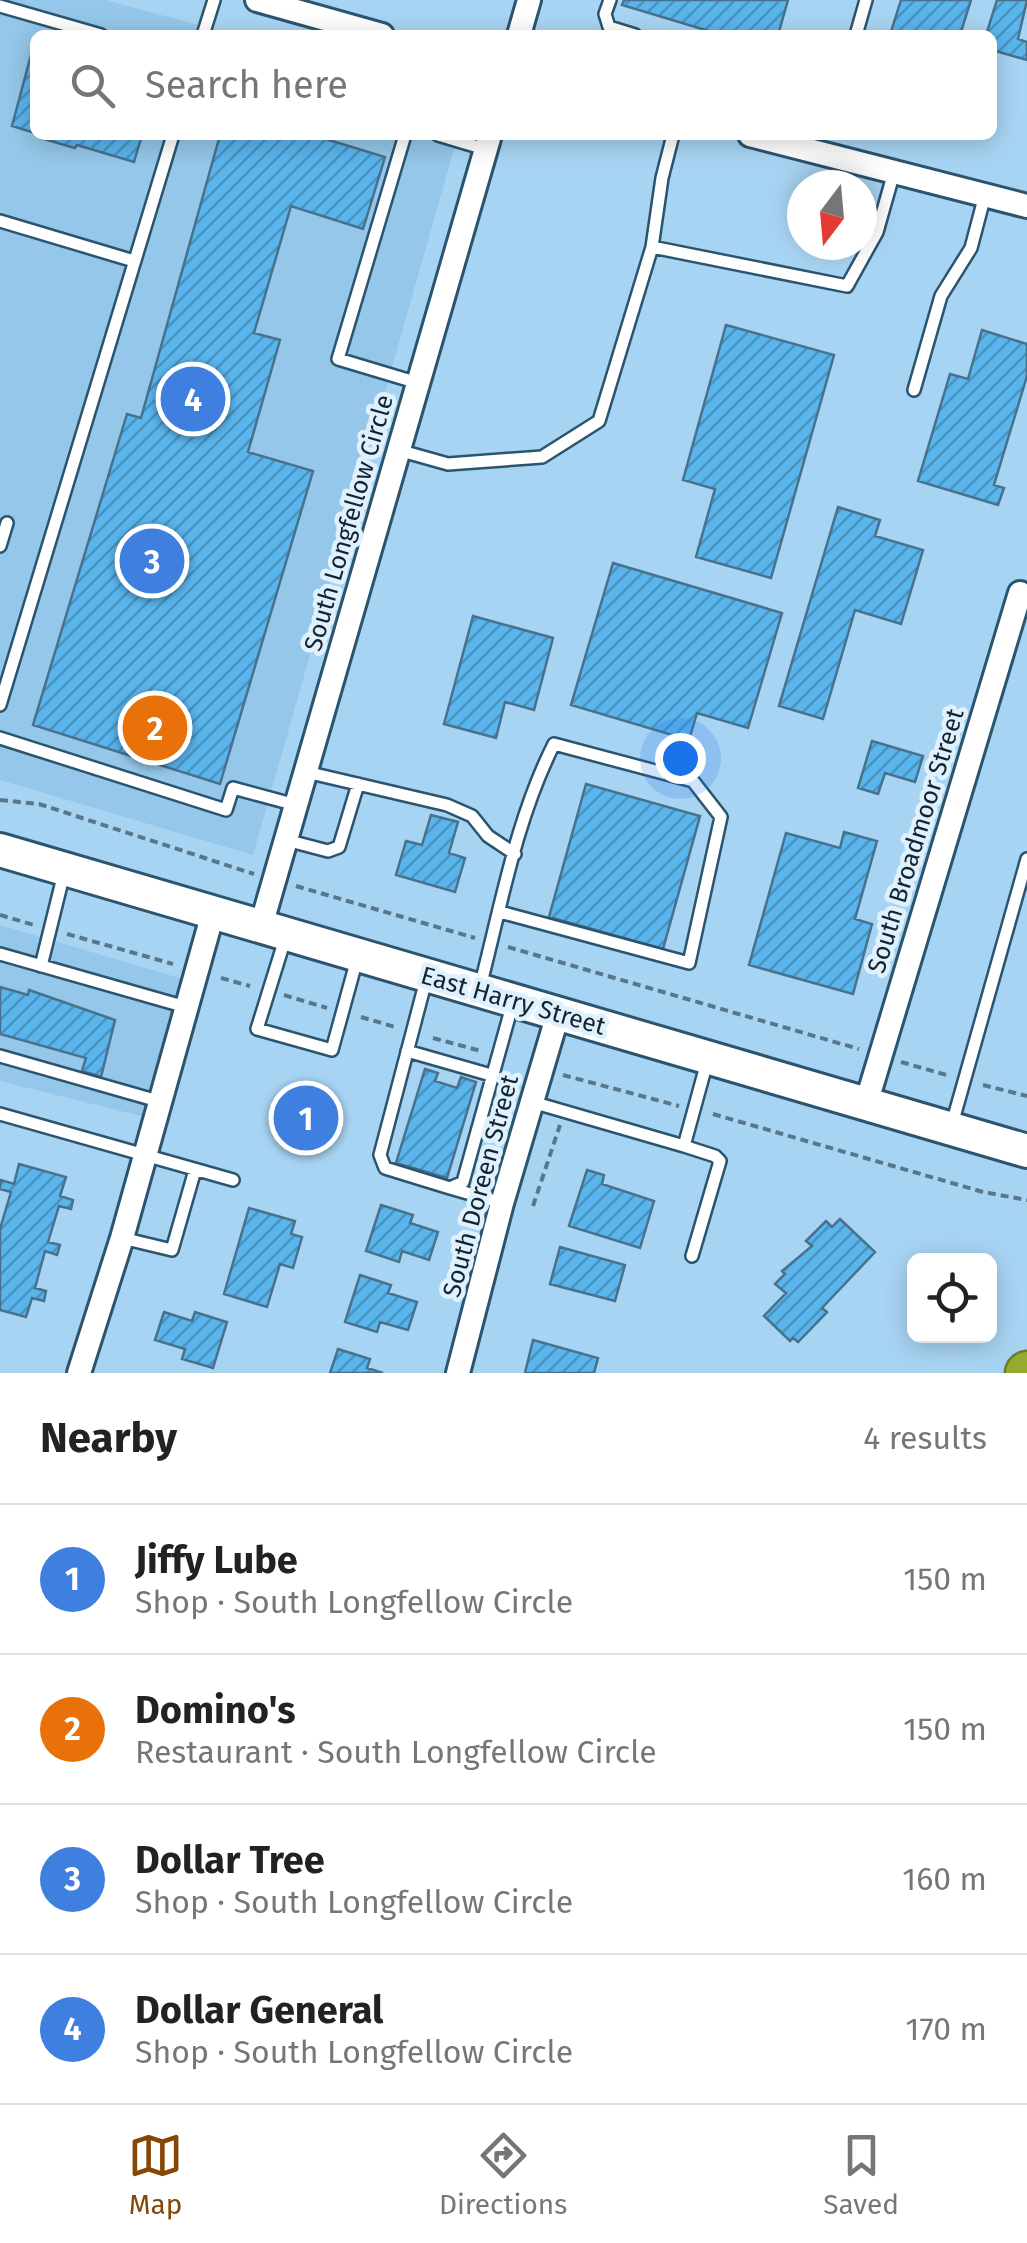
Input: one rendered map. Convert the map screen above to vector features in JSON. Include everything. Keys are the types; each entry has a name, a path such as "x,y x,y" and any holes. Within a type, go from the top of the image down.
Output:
{"main road":[{"name":"East Harry Street","path":"0,850 1027,1151"}],"street":[{"path":"257,0 364,30"},
{"path":"520,30 529,0"},
{"path":"790,140 822,144 894,172 1027,206"},
{"name":"South Longfellow Circle","path":"274,930 274,880 487,142"},
{"name":"South Broadmoor Street","path":"866,1104 1020,593"},
{"path":"79,1373 122,1238 214,912"},
{"name":"South Doreen Street","path":"458,1373 502,1203 558,1014"}],"lane":[{"path":"205,30 214,0"},
{"path":"610,0 605,14 609,27 619,30"},
{"path":"857,30 866,0"},
{"path":"0,4 84,30"},
{"path":"0,704 170,140"},
{"path":"403,140 338,358 418,383"},
{"path":"398,450 448,464 542,457 599,420 652,247 672,140"},
{"path":"652,247 846,286 877,232 894,172"},
{"path":"914,390 941,296 971,248 985,195"},
{"path":"0,221 134,261"},
{"path":"0,546 7,523"},
{"path":"0,738 226,810 233,788 296,805"},
{"path":"479,991 534,782 554,744 693,781 721,817 689,963 500,912"},
{"path":"305,772 447,805 472,816 488,836 515,854"},
{"path":"286,840 328,851 340,848 358,784"},
{"path":"951,1130 1027,859"},
{"path":"40,966 65,869"},
{"path":"274,930 258,1029 332,1050 358,955"},
{"path":"0,954 186,1007"},
{"path":"428,976 380,1163 385,1168 502,1203"},
{"path":"450,1188 463,1182 514,1001"},
{"path":"408,1051 491,1075"},
{"path":"0,1056 158,1101"},
{"path":"684,1146 708,1058"},
{"path":"532,1102 716,1156 720,1161 692,1256"},
{"path":"0,1114 233,1180"},
{"path":"122,1238 172,1250 195,1170"}],"path":[{"path":"0,800 39,804 274,880 1027,1096"},
{"path":"533,1206 564,1112"}],"shaded area":[{"path":"0,0 106,0 216,30 30,30 30,140 457,140 253,855 0,780"},
{"path":"0,925 193,982 153,1119 0,1081"}],"building":[{"path":"624,0 788,0 779,30 705,30 622,5"},
{"path":"901,0 971,0 962,30 892,30"},
{"path":"997,0 1027,0 1018,39 1027,42 1027,60 997,51 997,30 988,30"},
{"path":"30,59 30,131 12,126"},
{"path":"47,140 141,140 134,162 77,145 75,148"},
{"path":"219,140 329,140 385,157 363,229 291,206 254,333 280,340 248,452 313,471 220,784 33,725 127,414 141,418"},
{"path":"726,325 834,355 771,578 696,557 715,489 683,480"},
{"path":"982,330 1027,344 1027,376 994,485 1004,488 998,505 918,481 950,374 968,379"},
{"path":"838,507 880,520 875,536 923,550 901,624 855,610 823,719 779,706"},
{"path":"613,563 782,613 748,728 697,713 689,740 571,705"},
{"path":"473,616 553,638 534,710 505,702 496,738 444,724"},
{"path":"872,741 923,756 915,782 885,773 878,794 858,788"},
{"path":"586,784 700,816 663,949 549,917"},
{"path":"431,815 458,822 449,853 465,858 455,892 396,875 406,841 422,845"},
{"path":"844,832 877,841 855,919 872,924 853,994 749,965 786,833 840,848"},
{"path":"0,987 28,995 29,990 115,1020 101,1077 82,1071 86,1058 0,1034"},
{"path":"425,1069 438,1073 435,1081 457,1088 461,1077 476,1082 447,1178 396,1163"},
{"path":"19,1164 66,1177 60,1196 73,1200 71,1209 59,1206 48,1242 60,1245 57,1255 45,1251 35,1288 46,1291 44,1301 32,1298 26,1317 0,1310 0,1229 11,1192 0,1189 0,1185 1,1180 14,1184"},
{"path":"587,1170 604,1175 602,1184 654,1201 640,1248 569,1226"},
{"path":"381,1205 413,1215 410,1223 438,1232 429,1260 402,1251 399,1262 366,1251"},
{"path":"249,1208 295,1221 291,1234 302,1237 293,1268 280,1264 267,1307 224,1294"},
{"path":"840,1219 875,1252 822,1308 827,1312 798,1342 793,1338 790,1341 764,1316 786,1293 775,1284 785,1274 782,1271 812,1246 806,1241 826,1221 832,1227"},
{"path":"560,1247 625,1265 615,1301 550,1284"},
{"path":"360,1275 391,1285 388,1293 417,1302 408,1330 380,1322 377,1332 345,1322"},
{"path":"164,1312 192,1321 195,1312 227,1322 213,1368 182,1359 185,1349 155,1340"},
{"path":"533,1340 598,1358 594,1373 525,1373"},
{"path":"338,1349 370,1359 367,1368 383,1373 330,1373"}],"place":[{"name":"Dollar General","path":"193,399"},
{"name":"Dollar Tree","path":"152,561"},
{"name":"Domino's","path":"155,728"},
{"name":"Jiffy Lube","path":"306,1118"}]}
